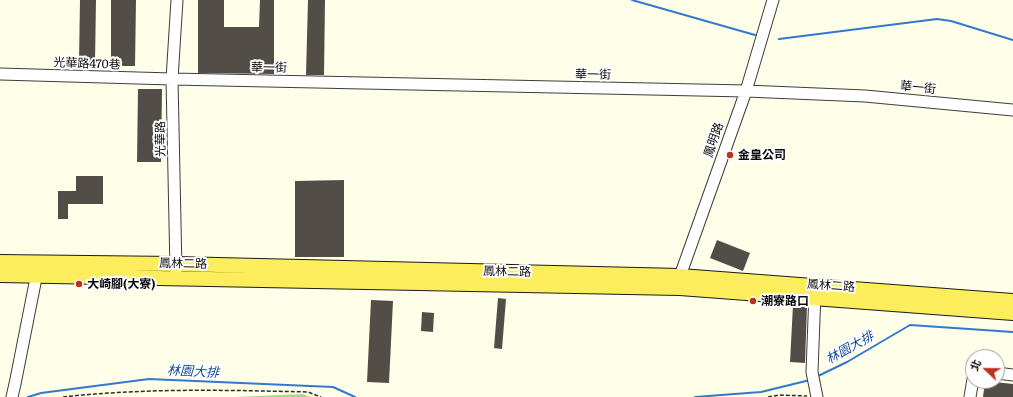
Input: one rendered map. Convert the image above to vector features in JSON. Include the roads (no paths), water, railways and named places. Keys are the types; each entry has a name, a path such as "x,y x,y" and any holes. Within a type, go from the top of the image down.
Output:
{"main road":[{"name":"鳳林二路","path":"0,262 38,270 175,278 680,282"},
{"name":"鳳林二路","path":"0,275 38,270 176,264 680,282 815,291 1013,301"},
{"name":"鳳林二路","path":"815,291 1013,313"}],"street":[{"name":"光華路","path":"175,278 176,264 172,79 177,0"},
{"name":"鳳明路","path":"680,282 746,91 773,0"},
{"name":"光華路470巷","path":"0,74 172,79"},
{"name":"華一街","path":"172,79 746,91 865,96 1013,110"},
{"path":"12,397 16,384 38,270"},
{"path":"815,291 812,372 816,395"}],"waterway":[{"path":"632,0 755,35"},
{"path":"779,39 937,19 951,21 1013,40"},
{"name":"林園大排","path":"816,377 847,362 910,325 1013,332"},
{"name":"林園大排","path":"28,397 41,393 149,379 333,387 355,397"},
{"name":"林園大排","path":"695,397 761,392 810,380"}],"place":[{"name":"金皇公司","path":"730,155"},
{"name":"大崎腳(大寮)","path":"79,284"},
{"name":"潮寮路口","path":"753,301"}]}
